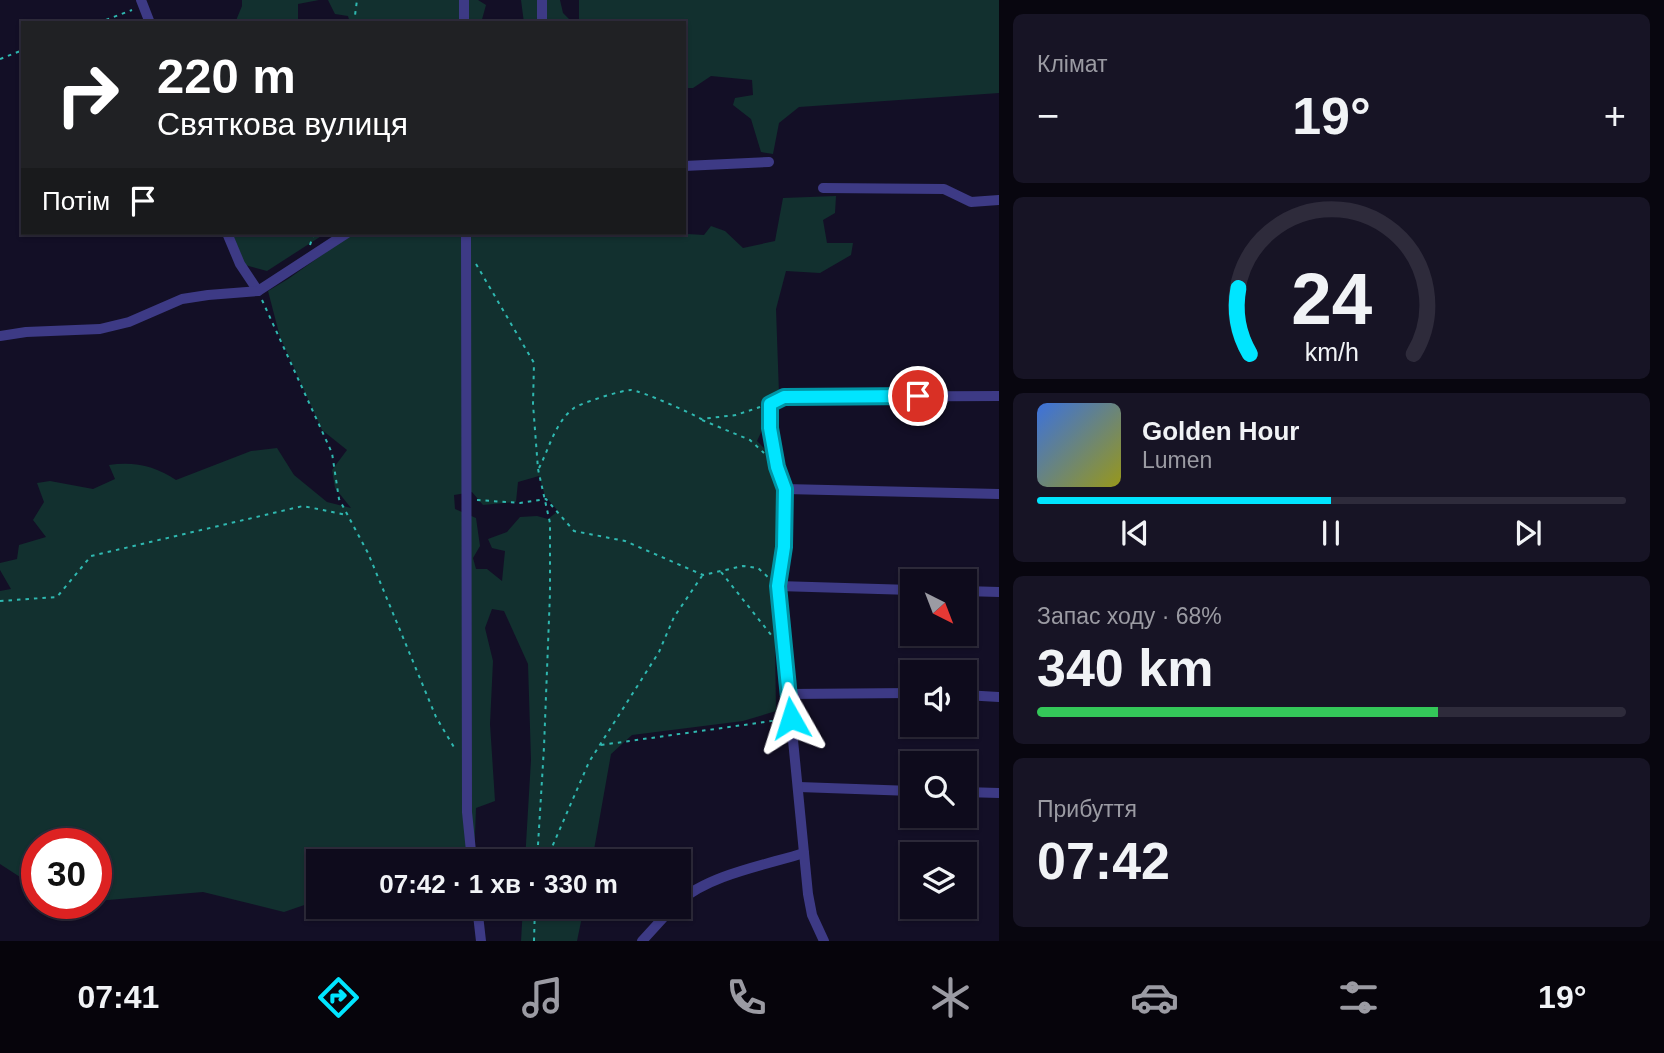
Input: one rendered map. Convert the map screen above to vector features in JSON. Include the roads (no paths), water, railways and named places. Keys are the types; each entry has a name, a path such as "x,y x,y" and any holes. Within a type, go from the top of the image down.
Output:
{"street":[{"path":"464,0 464,21"},
{"path":"542,0 542,21"},
{"path":"142,3 149,21"},
{"path":"686,166 768,163"},
{"path":"823,188 944,189 971,202 999,200"},
{"path":"228,235 240,264 258,291"},
{"path":"0,336 26,332 100,329 129,321 182,299 258,291 344,235"},
{"path":"466,235 467,812 471,849"},
{"path":"824,941 812,915 804,853 778,586 784,547 785,489 777,467 770,428 770,404 784,397 999,396"},
{"path":"785,489 999,494"},
{"path":"778,586 900,590"},
{"path":"977,592 999,592"},
{"path":"789,694 900,693"},
{"path":"977,695 999,696"},
{"path":"799,788 900,791"},
{"path":"977,792 999,793"},
{"path":"691,893 724,877 804,853"},
{"path":"478,919 481,941"},
{"path":"642,941 662,919"}]}
